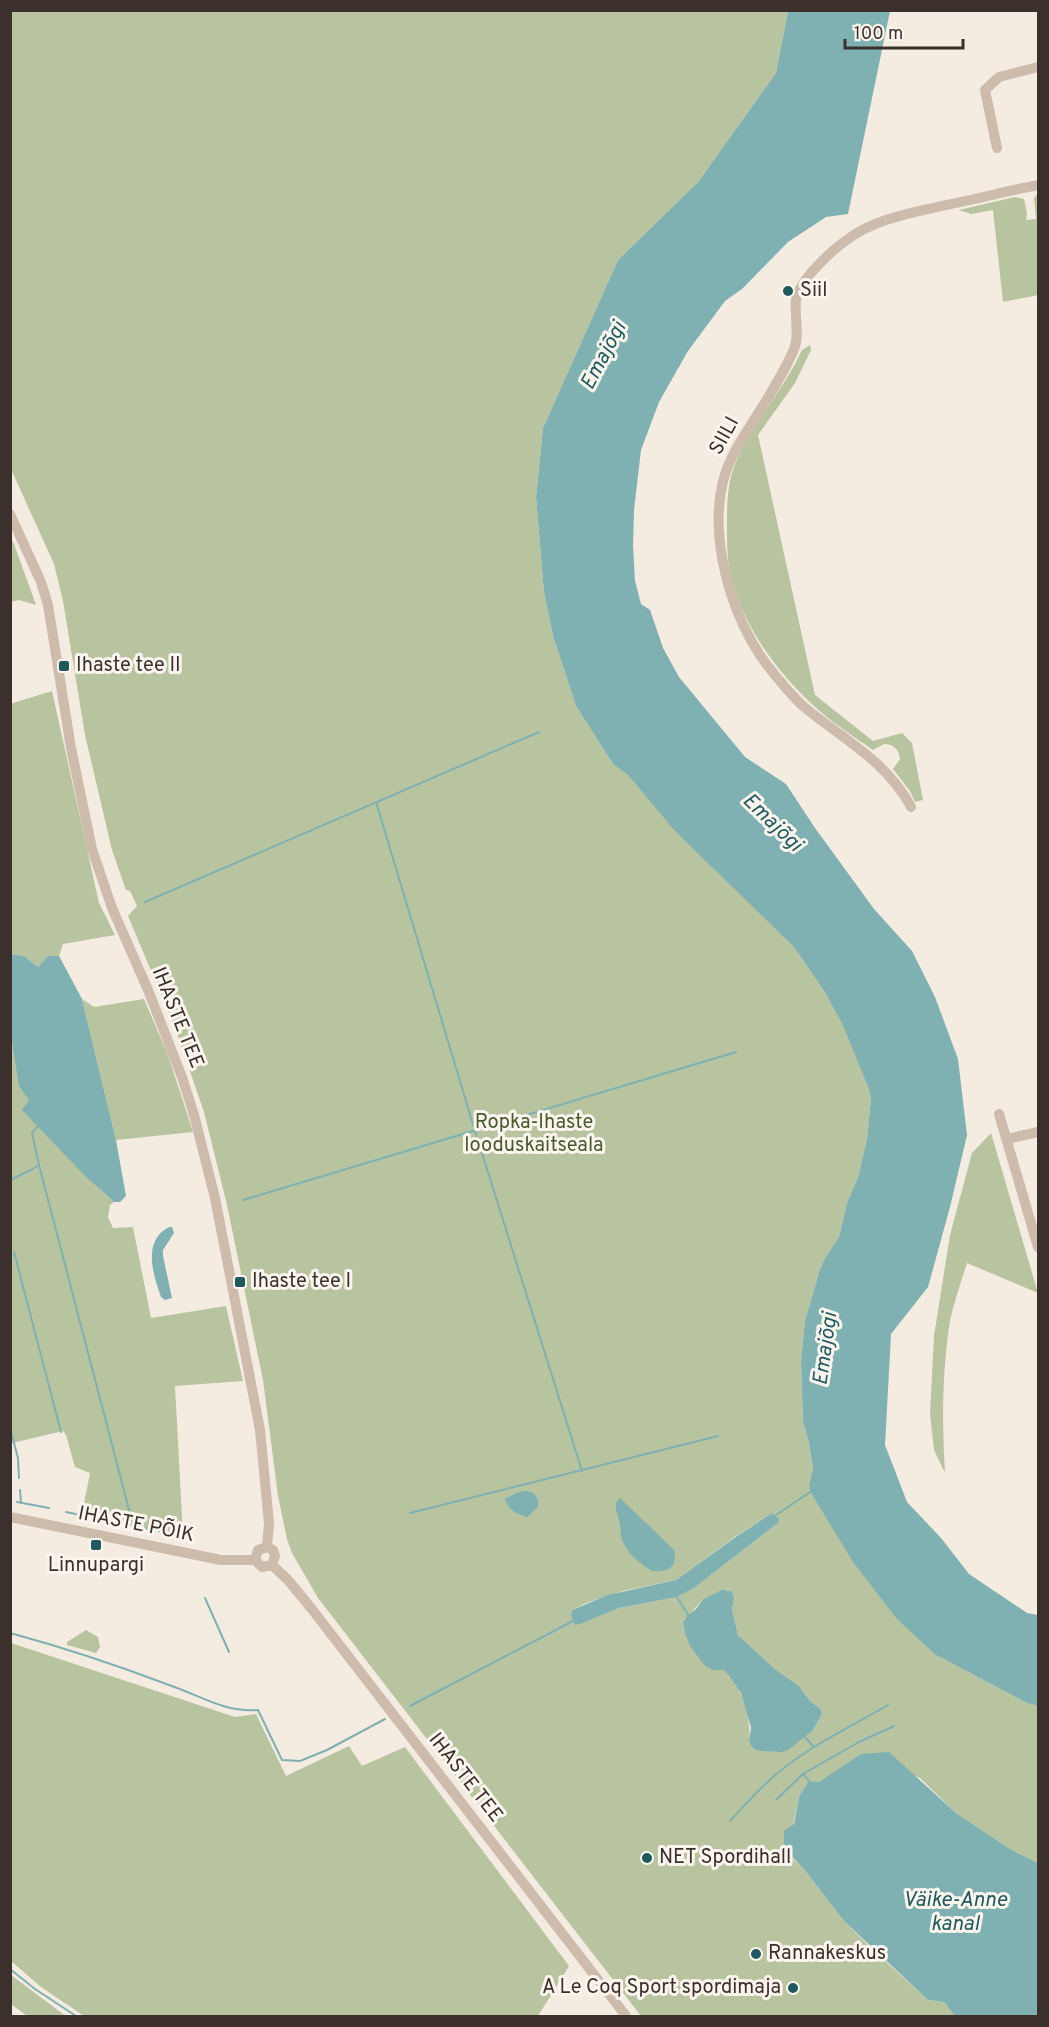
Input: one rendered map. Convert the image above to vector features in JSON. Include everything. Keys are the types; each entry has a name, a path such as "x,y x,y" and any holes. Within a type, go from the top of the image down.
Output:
{"street":[{"path":"997,148 985,90 999,77 1038,67"},
{"name":"SIILI","path":"911,807 894,779 880,765 801,705 762,657 732,601 724,576 720,510 724,475 732,456 795,347 796,297 807,278 826,258 847,239 868,225 900,215 1038,185"},
{"name":"IHASTE TEE","path":"10,514 41,582 48,605 55,659 92,849 103,885 182,1077 212,1186 258,1418 269,1522 267,1547"},
{"path":"999,1114 1038,1247"},
{"path":"1007,1139 1038,1132"},
{"name":"IHASTE PÕIK","path":"10,1517 221,1560 255,1560"},
{"path":"267,1547 273,1550 275,1556 272,1565 262,1567 255,1560 258,1550 267,1547"},
{"name":"IHASTE TEE","path":"272,1565 312,1608 626,2016"}],"green space":[{"name":"Ropka-Ihaste looduskaitseala","path":"10,11 788,11 776,73 698,182 618,260 543,428 536,497 544,592 553,636 576,706 613,764 629,776 794,947 844,1025 868,1087 871,1098 867,1139 858,1177 847,1203 839,1237 820,1269 805,1321 801,1361 803,1422 813,1469 809,1484 936,1655 1027,1703 1038,1706 1038,1863 1010,1849 956,1813 920,1778 861,1754 799,1797 787,1854 803,1868 844,1921 873,1950 928,2000 944,2002 955,2016 641,2016 318,1598 292,1553 287,1539 278,1496 263,1380 227,1205 204,1112 174,1025 128,916 137,906 130,891 126,890 112,850 85,735 63,601 54,564 11,469","holes":["772,1513 778,1523 694,1588 677,1597 619,1608 574,1625 572,1610 623,1591 676,1580","723,1589 728,1590 734,1598 732,1609 738,1635 775,1669 799,1686 811,1702 820,1708 822,1714 813,1730 804,1736 749,1740 749,1723 737,1685 727,1672 713,1670 690,1642 683,1622 703,1599"]},
{"path":"1038,193 1038,295 1003,302 993,210 971,214 959,210 1015,197 1024,199 1026,220 1036,219 1034,198"},
{"path":"810,345 811,350 795,383 758,435 815,695 873,741 902,733 912,743 923,800 915,802 910,791 893,769 900,759 895,748 884,744 873,750 821,712 778,668 745,615 731,577 727,552 727,519 732,472 750,435 795,365 802,350"},
{"path":"10,537 36,605 19,600 11,602"},
{"path":"52,691 99,903 115,935 63,944 59,956 48,956 38,967 24,956 11,954 10,704"},
{"path":"82,999 94,1007 144,999 168,1055 193,1132 116,1140"},
{"path":"11,1024 17,1065 32,1105 43,1124 68,1157 114,1202 110,1205 108,1217 113,1228 133,1227 151,1318 226,1306 243,1381 175,1386 183,1536 82,1514 90,1473 75,1467 63,1431 12,1443 11,1449"},
{"path":"991,1133 1038,1293 967,1263 950,1321 945,1359 943,1435 945,1473 934,1450 930,1414 934,1336 950,1235 972,1153"},
{"path":"86,1630 98,1637 100,1647 96,1653 67,1645 67,1642"},
{"path":"11,1643 235,1717 256,1714 286,1776 349,1746 362,1766 405,1747 569,1966 538,2016 84,2016 41,1987 11,1961"},
{"path":"11,1975 68,2016 27,2016 11,2004"}],"water":[{"name":"Emajõgi","path":"788,11 890,11 848,214 826,217 788,242 742,289 725,301 688,351 659,402 641,450 634,510 635,581 641,604 650,610 663,648 679,677 745,757 786,784 874,909 912,951 935,997 958,1059 967,1135 928,1287 891,1334 885,1445 907,1502 941,1538 969,1574 1027,1613 1038,1615 1038,1706 1027,1703 936,1655 897,1619 853,1562 810,1491 809,1484 813,1469 803,1422 801,1361 805,1321 820,1269 839,1237 847,1203 858,1177 867,1139 871,1098 868,1087 843,1025 826,994 794,947 675,831 629,776 613,764 576,706 553,636 544,592 536,497 543,428 618,260 698,182 776,73"},
{"path":"10,954 24,956 38,967 48,956 59,956 82,999 116,1140 126,1196 120,1202 114,1202 86,1177 22,1110 29,1100 19,1086 13,1048 10,1024"},
{"path":"172,1227 174,1233 163,1250 163,1256 172,1298 165,1300 161,1297 158,1288 153,1268 152,1249 161,1233"},
{"path":"518,1492 534,1493 538,1500 538,1507 527,1517 513,1511 505,1499"},
{"path":"620,1498 674,1550 674,1561 670,1568 663,1571 652,1571 639,1562 627,1549 622,1540 616,1508 616,1503"},
{"path":"772,1513 779,1519 778,1523 694,1588 677,1597 619,1608 574,1625 572,1610 608,1595 676,1580"},
{"path":"723,1589 732,1592 734,1598 732,1609 738,1635 775,1669 799,1686 811,1702 820,1708 822,1714 813,1730 788,1750 762,1751 751,1746 749,1740 751,1728 741,1693 728,1674 723,1670 713,1670 705,1666 690,1646 683,1622 703,1599"},
{"name":"Väike-Anne kanal","path":"889,1752 956,1813 1010,1849 1038,1863 1038,2016 955,2016 944,2002 928,2000 844,1921 803,1868 784,1849 784,1831 794,1824 799,1797 809,1781 819,1782 861,1754"}],"waterway":[{"path":"145,902 539,732"},
{"path":"376,802 475,1131 582,1471"},
{"path":"10,947 11,954"},
{"path":"243,1200 736,1052"},
{"path":"10,1181 39,1165 32,1133 38,1126"},
{"path":"39,1165 133,1525"},
{"path":"14,1252 61,1432"},
{"path":"10,1428 18,1458 19,1478"},
{"path":"410,1513 718,1436"},
{"path":"20,1490 21,1503"},
{"path":"776,1515 813,1490"},
{"path":"17,1502 49,1508"},
{"path":"66,1512 183,1536"},
{"path":"677,1597 688,1615"},
{"path":"205,1598 229,1652"},
{"path":"410,1706 575,1620"},
{"path":"10,1633 110,1664 223,1706 258,1710 282,1760 300,1761 327,1750 385,1719"},
{"path":"730,1821 762,1787 786,1766 814,1747 888,1705"},
{"path":"803,1774 859,1742 894,1726"},
{"path":"804,1736 814,1747"},
{"path":"776,1800 803,1774 809,1781"},
{"path":"10,1969 76,2016"}],"place":[{"name":"Siil","path":"788,291"},
{"name":"Ihaste tee II","path":"64,666"},
{"name":"Ihaste tee I","path":"240,1282"},
{"name":"Linnupargi","path":"96,1545"},
{"name":"NET Spordihall","path":"647,1858"},
{"name":"Rannakeskus","path":"756,1954"},
{"name":"A Le Coq Sport spordimaja","path":"793,1988"}]}
